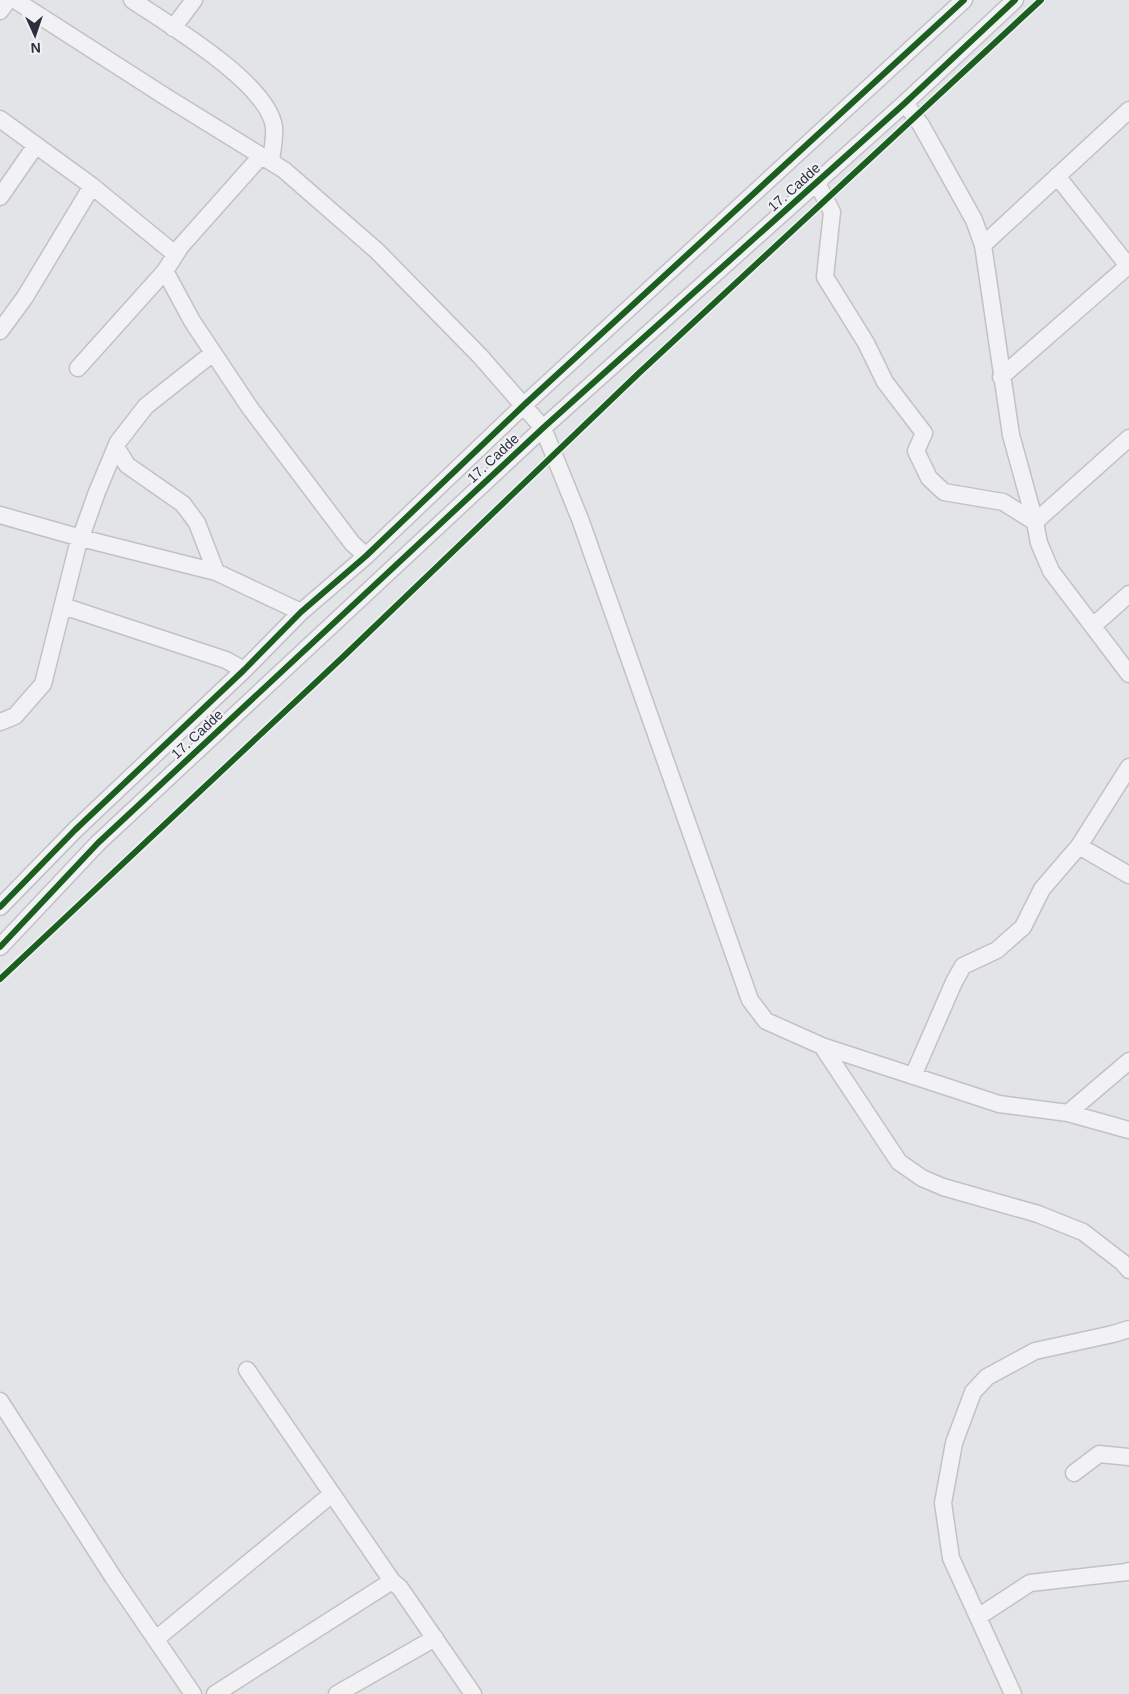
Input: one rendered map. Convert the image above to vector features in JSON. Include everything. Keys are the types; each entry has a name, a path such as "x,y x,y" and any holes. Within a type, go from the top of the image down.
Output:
{"street":[{"path":"0,11 8,0"},
{"path":"15,0 284,170 377,251 480,356 543,428 580,519 750,1000 766,1021 822,1046 1000,1104 1068,1113 1129,1130"},
{"path":"78,368 164,271 181,246 266,159 274,127 263,102 219,58 132,0"},
{"path":"173,28 194,0"},
{"name":"17. Cadde","path":"0,907 75,830 244,670 301,612 366,556 524,405 964,0"},
{"name":"17. Cadde","path":"0,947 98,843 543,428 905,103 1015,0"},
{"path":"905,103 921,126 974,220 983,245 1011,435 1036,522 1039,543 1050,571 1129,674"},
{"path":"983,245 1129,110"},
{"path":"0,119 92,186 176,254"},
{"path":"0,197 36,145"},
{"path":"1001,377 1129,266 1057,176"},
{"path":"817,182 832,212 825,277 866,344 885,382 924,433 916,451 929,478 944,492 1004,502 1036,522"},
{"path":"0,331 25,297 92,186"},
{"path":"164,271 192,321 256,416 352,543 366,556"},
{"path":"0,722 15,716 43,684 81,538 118,442 146,406 213,353"},
{"path":"1036,522 1129,438"},
{"path":"116,447 127,465 183,504 197,523 216,572"},
{"path":"0,515 81,538 216,572 301,612"},
{"path":"1093,626 1129,594"},
{"path":"63,606 226,660 244,670"},
{"path":"913,1076 954,982 963,966 997,950 1023,927 1042,889 1079,846 1129,767"},
{"path":"1079,846 1129,875"},
{"path":"822,1046 899,1162 922,1178 943,1186 1038,1214 1083,1232 1122,1262 1129,1270"},
{"path":"1068,1113 1129,1061"},
{"path":"1013,1694 951,1558 943,1503 954,1443 973,1392 987,1377 1035,1351 1129,1329"},
{"path":"247,1370 392,1581 400,1588 473,1694"},
{"path":"0,1401 113,1577 193,1694"},
{"path":"1074,1473 1099,1454 1129,1457"},
{"path":"156,1639 332,1494"},
{"path":"978,1617 1030,1583 1129,1571"},
{"path":"215,1694 392,1581"},
{"path":"337,1694 435,1638"}],"cycle path":[{"path":"0,907 75,830 244,670 301,612 366,556 524,405 964,0"},
{"path":"0,947 98,843 543,428 905,103 1015,0"},
{"path":"0,979 344,656 639,373 1041,0"}]}
